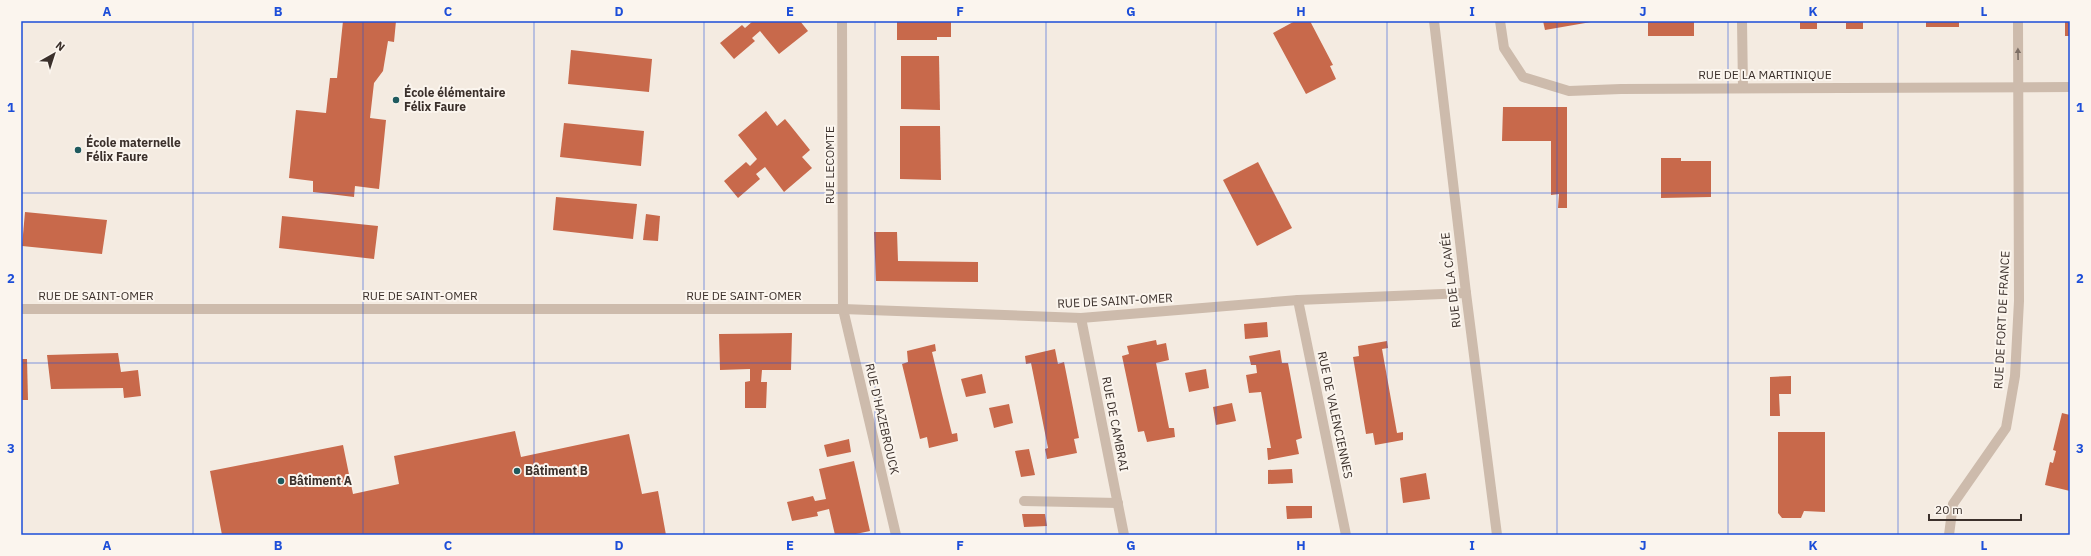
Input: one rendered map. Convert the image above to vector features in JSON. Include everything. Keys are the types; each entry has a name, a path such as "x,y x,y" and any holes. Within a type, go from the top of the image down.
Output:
{"street":[{"name":"RUE LECOMTE","path":"842,21 843,309"},
{"name":"RUE DE LA CAVÉE","path":"1434,21 1496,535"},
{"name":"RUE DE LA MARTINIQUE","path":"1500,21 1504,48 1523,77 1569,91 1743,88 2070,87"},
{"path":"1742,21 1743,88"},
{"name":"RUE DE FORT DE FRANCE","path":"1949,535 1953,504 2006,428 2016,376 2019,301 2018,21"},
{"name":"RUE DE SAINT-OMER","path":"21,309 843,309 1081,318 1298,300 1466,293"},
{"name":"RUE DE VALENCIENNES","path":"1298,300 1346,535"},
{"name":"RUE D'HAZEBROUCK","path":"843,309 896,535"},
{"name":"RUE DE CAMBRAI","path":"1081,318 1124,535"},
{"path":"1024,501 1118,503"}],"building":[{"path":"343,21 396,21 394,42 388,41 383,71 374,83 370,118 386,120 379,189 355,186 354,197 313,192 313,181 289,178 296,110 326,113 330,78 337,78"},
{"path":"753,21 800,21 808,31 779,54 760,31 752,38 755,41 734,59 720,43 742,25 745,28"},
{"path":"897,21 951,21 951,37 937,37 937,40 897,40"},
{"path":"1295,21 1310,21 1333,65 1330,66 1336,79 1306,94 1273,33"},
{"path":"1543,21 1591,21 1591,22 1545,30"},
{"path":"1648,21 1694,21 1694,36 1648,36"},
{"path":"1800,21 1863,21 1863,29 1846,29 1846,23 1817,23 1817,29 1800,29"},
{"path":"1926,21 1959,21 1959,27 1926,27"},
{"path":"2065,21 2070,21 2070,36 2065,36"},
{"path":"571,50 652,59 649,92 568,84"},
{"path":"901,56 939,56 940,110 901,109"},
{"path":"1503,107 1567,107 1567,208 1558,208 1559,194 1551,195 1551,141 1502,141"},
{"path":"766,111 777,126 785,119 790,125 810,150 802,157 812,168 784,192 765,167 756,174 760,179 738,198 724,181 746,162 750,166 757,159 738,135"},
{"path":"564,123 644,131 641,166 560,157"},
{"path":"900,126 940,126 941,180 900,179"},
{"path":"1661,158 1681,158 1681,161 1711,161 1711,197 1661,198"},
{"path":"1258,162 1292,228 1257,246 1223,180"},
{"path":"556,197 637,204 633,239 553,230"},
{"path":"25,212 107,220 102,254 22,246"},
{"path":"646,214 660,216 658,241 643,240"},
{"path":"282,216 378,226 374,259 279,248"},
{"path":"874,232 897,232 898,261 978,262 978,282 876,281"},
{"path":"1267,322 1268,337 1245,339 1244,324"},
{"path":"792,333 791,370 762,370 761,382 767,382 766,408 745,408 745,382 750,381 750,369 720,370 719,334"},
{"path":"1156,340 1157,345 1166,343 1169,360 1156,363 1169,428 1174,428 1175,437 1147,442 1144,431 1138,432 1122,356 1129,354 1127,346"},
{"path":"1387,341 1388,348 1382,349 1397,433 1403,432 1403,440 1375,445 1373,433 1366,434 1353,357 1359,356 1358,346"},
{"path":"935,344 936,351 932,352 952,434 957,433 958,441 929,448 927,437 920,439 902,364 908,362 907,351"},
{"path":"1055,349 1058,364 1064,362 1079,438 1074,439 1077,453 1047,459 1045,449 1048,448 1031,363 1026,364 1025,356"},
{"path":"1280,350 1282,363 1288,363 1302,438 1296,440 1299,454 1268,460 1267,448 1271,448 1261,392 1249,393 1246,375 1257,373 1256,365 1251,365 1249,356"},
{"path":"118,353 121,372 138,370 141,396 124,398 123,388 51,389 47,355"},
{"path":"21,359 27,359 28,400 21,400"},
{"path":"1206,369 1209,388 1189,392 1185,373"},
{"path":"982,374 986,393 966,397 961,379"},
{"path":"1791,376 1791,394 1779,394 1780,416 1770,416 1770,377"},
{"path":"1232,403 1236,421 1216,425 1213,407"},
{"path":"1009,404 1013,423 994,428 989,408"},
{"path":"2062,413 2070,415 2070,491 2045,485 2050,462 2053,463 2056,451 2053,450"},
{"name":"Bâtiment B","path":"515,431 521,457 629,434 642,494 658,491 666,535 222,535 210,471 343,445 353,494 399,484 394,456"},
{"path":"1778,432 1825,432 1825,512 1804,511 1801,518 1782,518 1778,513"},
{"path":"849,439 851,452 827,457 824,445"},
{"path":"1029,449 1035,475 1021,477 1015,451"},
{"path":"854,461 870,531 851,535 835,535 829,509 817,512 818,516 792,521 787,502 813,496 815,501 826,499 819,469"},
{"path":"1292,469 1293,483 1268,484 1268,470"},
{"path":"1426,473 1430,499 1403,503 1400,478"},
{"path":"1286,506 1312,506 1312,518 1287,519"},
{"path":"1022,514 1045,514 1047,526 1024,527"}],"place":[{"name":"École élémentaire Félix Faure","path":"396,100"},
{"name":"École maternelle Félix Faure","path":"78,150"},
{"name":"Bâtiment B","path":"517,471"},
{"name":"Bâtiment A","path":"281,481"}]}
